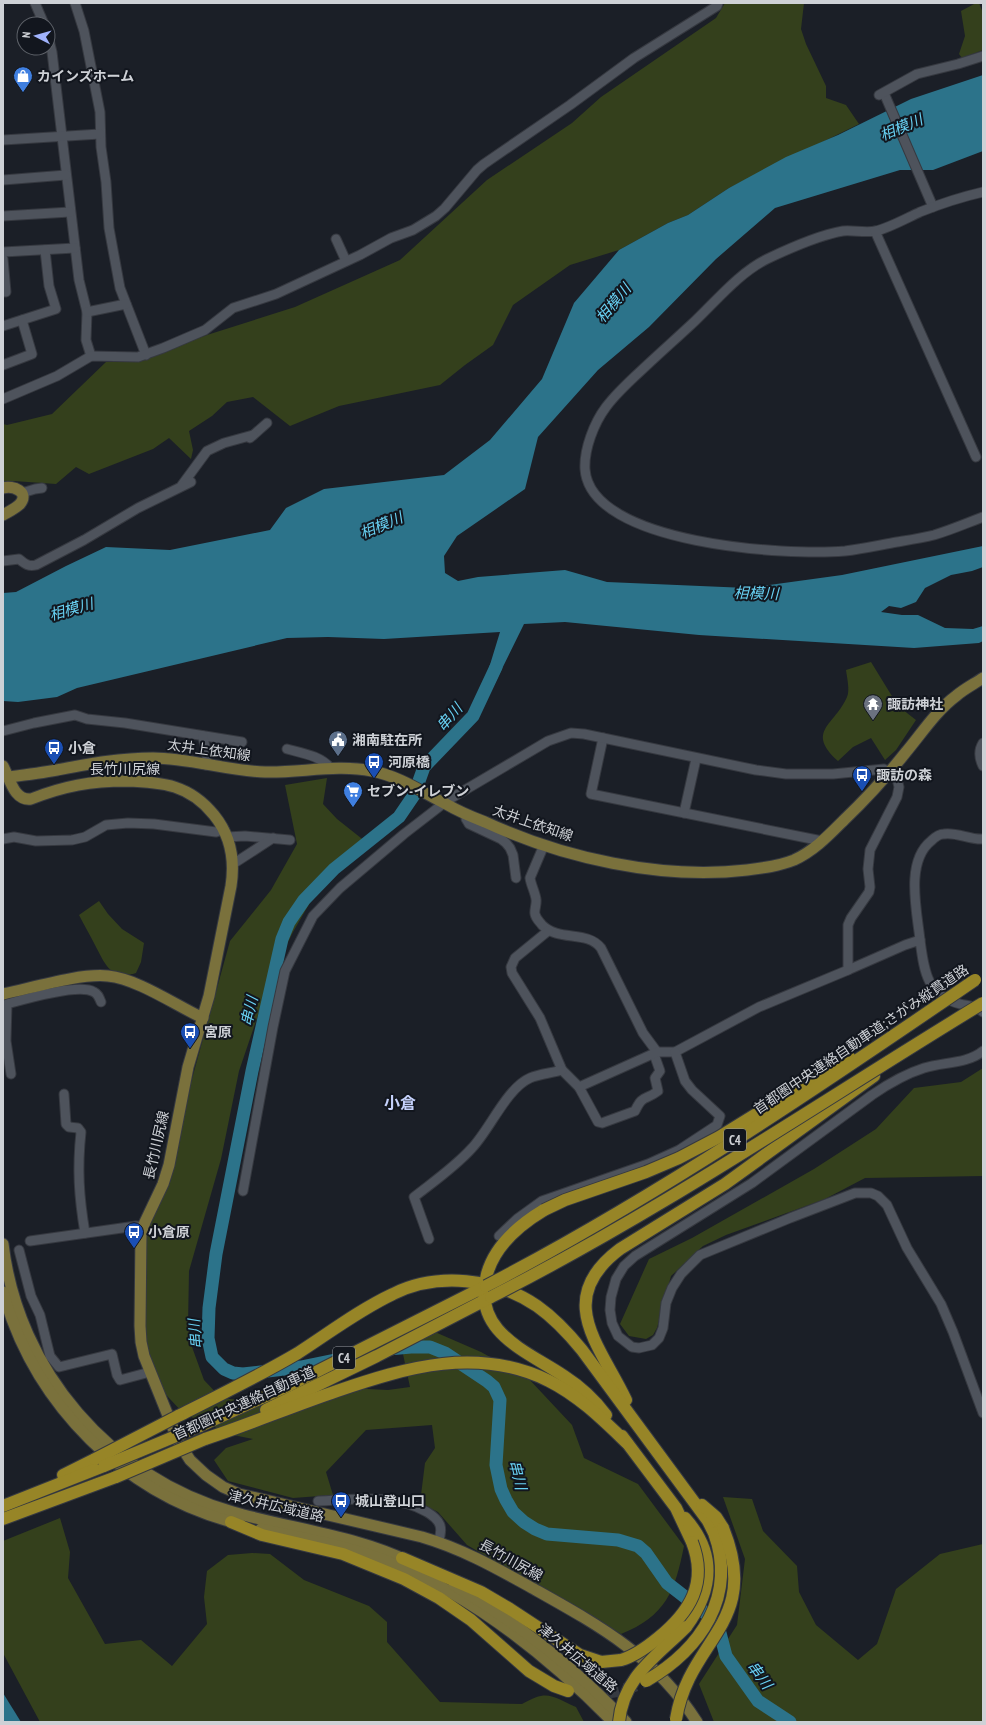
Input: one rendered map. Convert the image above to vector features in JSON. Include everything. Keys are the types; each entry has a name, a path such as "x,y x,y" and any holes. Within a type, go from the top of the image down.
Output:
{"highway":[{"name":"首都圏中央連絡自動車道;さがみ縦貫道路","path":"489,1291 579,1234 685,1172 829,1080 979,978"},
{"path":"619,1722 623,1700 632,1681 644,1667 686,1627 702,1601 707,1583 708,1568 706,1555 676,1508 598,1404 563,1375 515,1347 501,1334 491,1320 485,1298 486,1279 491,1263 506,1240 522,1224 544,1210 560,1202 653,1170 704,1146 867,1046 934,1000 979,978"},
{"name":"首都圏中央連絡自動車道;さがみ縦貫道路","path":"489,1291 593,1243 983,1003"},
{"path":"639,1427 618,1384 599,1352 588,1326 586,1302 591,1284 597,1272 607,1260 620,1249 715,1191 940,1029"},
{"path":"6,1505 100,1462 266,1371 297,1353 374,1303 400,1291 428,1283 448,1281 468,1282 497,1288 527,1300 548,1314 574,1340 684,1488 716,1517 719,1530 719,1549 722,1571 720,1589 712,1613 699,1634 680,1655 646,1681"},
{"name":"首都圏中央連絡自動車道","path":"3,1519 116,1477 205,1439 376,1356 489,1291"},
{"name":"首都圏中央連絡自動車道","path":"100,1462 200,1426 489,1291"},
{"path":"205,1439 353,1385 396,1372 437,1364 477,1363 507,1367 536,1376 564,1389 593,1410 627,1443"},
{"path":"231,1522 262,1535 343,1554 404,1578 439,1598 471,1620 529,1671 554,1686 568,1691"},
{"path":"676,1720 680,1699 688,1681 722,1627 733,1599 735,1581 734,1562 731,1548 719,1530"},
{"path":"402,1558 481,1592 515,1612 580,1655 601,1662 620,1660 637,1653 669,1629 687,1608 695,1592 699,1570 696,1540"}],"main road":[{"path":"3,488 14,487 22,493 23,498 21,503 3,515"},
{"name":"太井上依知線","path":"9,777 56,771 78,766 155,758 253,772 331,769 364,770 377,772 405,782 466,814 544,846 619,864 703,873 742,871 780,865 796,859 822,841 890,772 944,707 955,697 983,678"},
{"name":"長竹川尻線","path":"3,766 20,798 28,800 62,788 89,782 150,782 168,784 184,790 202,802 213,814 226,833 232,850 233,864 231,886 209,996 189,1061 168,1170 143,1227 140,1249 140,1337 142,1349 179,1443 193,1463 209,1477 232,1491 270,1502 438,1542 477,1558 607,1631 632,1650 661,1676 680,1698 697,1722"},
{"path":"3,994 50,989 89,977 116,978 139,986 203,1018"},
{"name":"津久井広域道路","path":"3,1244 14,1298 25,1328 38,1356 55,1384 73,1409 96,1434 118,1453 159,1482 203,1502 248,1516 359,1542 402,1558 446,1580 500,1614 564,1663 612,1706 626,1722"},
{"name":"津久井広域道路","path":"3,1292 12,1321 33,1365 53,1397 80,1430 109,1457 142,1481 184,1504 231,1522 354,1550 384,1560 428,1581 476,1610 535,1651 571,1682 613,1722"}],"street":[{"path":"35,3 41,16"},
{"path":"75,3 84,31 100,112 100,134 106,182 109,228 120,288 146,355"},
{"path":"3,399 57,376 91,356 138,357 146,355 205,330 233,308 276,294 360,255 391,238 413,230 436,216 445,208 477,170 484,164 570,105 634,58 717,6 718,3"},
{"path":"52,56 79,280 87,312 86,340 91,356"},
{"path":"932,204 882,95 917,74 963,63 983,56"},
{"path":"3,140 100,134"},
{"path":"3,180 66,175"},
{"path":"983,192 932,204 875,231 841,231 766,260 742,277 633,378 607,405 588,445 585,459 585,470 588,482 596,495 606,505 626,517 659,531 703,543 772,551 845,551 931,536 983,517"},
{"path":"3,216 70,212"},
{"path":"875,231 976,457"},
{"path":"336,239 346,261"},
{"path":"3,252 75,248"},
{"path":"3,326 56,309 49,286 45,250"},
{"path":"3,259 6,292 3,292"},
{"path":"87,312 126,304"},
{"path":"3,365 32,354 22,320"},
{"path":"246,441 267,423"},
{"path":"180,488 207,451 224,443 253,435"},
{"path":"3,561 19,560 27,565 36,565 84,540 138,508 190,482"},
{"path":"22,493 42,488"},
{"path":"3,731 75,715 87,719 125,722 242,742"},
{"path":"243,1191 273,1027 285,971 313,916 340,888 442,802 548,741 571,733 603,738 756,770 786,774 833,774 884,769 890,772 897,779 899,787 897,797 870,850 868,869 870,887 869,892 851,918 848,925 848,970"},
{"path":"203,736 207,758 206,765"},
{"path":"603,738 591,794 822,841"},
{"path":"983,742 980,747 979,758 983,766"},
{"path":"287,749 315,757 328,765 331,769"},
{"path":"684,813 696,758"},
{"path":"466,814 466,819 469,824 501,839 510,848 516,878"},
{"path":"3,839 14,837 44,841 72,840 85,837 106,825 128,823 154,824 226,833 232,836 290,840"},
{"path":"983,839 943,834 936,837 927,844 918,860 914,872 924,969 933,988 950,1001 979,1008 983,1012"},
{"path":"233,864 273,838"},
{"path":"544,846 530,878 536,900 535,914 538,920 548,931 571,937 591,939 597,942 643,1033 656,1053 660,1071 655,1078 658,1092 643,1098 635,1111 602,1123 598,1122 579,1087 562,1070 540,1018 512,973 511,967 515,958 548,931"},
{"path":"579,1087 656,1053 674,1052 759,1007 887,952 920,940"},
{"path":"10,1074 6,1041 7,1004 50,989 78,989 92,991 98,995 101,1002"},
{"path":"983,1051 975,1057 969,1059 932,1065 911,1072 890,1083 752,1183 635,1256 624,1266 616,1279 612,1289 610,1304 612,1323 618,1336 632,1347 644,1348 652,1345 662,1333 666,1303 672,1288 680,1274 696,1258 714,1249 855,1193 871,1193 878,1196 887,1205 907,1248 941,1304 983,1413"},
{"path":"499,1236 517,1219 542,1201 648,1164 679,1150 717,1125 720,1116 692,1090 685,1081 674,1052"},
{"path":"429,1239 414,1198 470,1150 488,1128 510,1093 520,1084 529,1078 562,1070"},
{"path":"64,1094 66,1124 69,1128 78,1128 81,1132 78,1165 79,1198 85,1233"},
{"path":"30,1241 136,1226 143,1227"},
{"path":"20,1250 31,1296 40,1315 50,1356 59,1367 112,1354 117,1375 120,1380 150,1372"},
{"path":"318,1501 391,1500 417,1506 440,1522 441,1534 438,1542"}],"green space":[{"path":"725,3 804,3 801,29 806,44 826,86 826,98 846,105 859,124 729,188 688,215 668,223 619,250 570,265 513,305 493,345 440,385 339,406 290,426 253,397 227,402 212,416 189,431 193,450 191,459 169,438 153,449 89,474 76,467 56,484 14,481 3,486 3,424 7,425 52,414 106,362 133,362 207,335 295,307 400,260 487,180 572,123 601,97 716,18"},
{"path":"976,3 979,3 983,13 983,50 962,58 959,54 965,36 961,11"},
{"path":"871,662 898,706 916,720 896,750 885,760 871,738 853,747 838,761 828,751 823,735 826,728 842,707 847,697 848,687 846,670"},
{"path":"327,778 323,804 337,819 366,842 315,894 293,932 272,974 239,1071 221,1159 189,1271 188,1325 192,1347 204,1380 221,1398 286,1405 326,1387 388,1390 410,1387 400,1340 428,1329 481,1352 528,1378 572,1425 584,1458 638,1484 684,1546 677,1576 666,1600 649,1619 621,1634 467,1545 438,1512 420,1503 425,1463 435,1448 432,1425 366,1430 326,1472 333,1495 293,1498 228,1481 214,1460 226,1448 253,1439 233,1435 184,1414 155,1383 143,1337 145,1230 169,1178 190,1086 230,941 271,890 297,844 285,785"},
{"path":"99,901 108,914 122,929 144,943 141,962 136,973 120,975 110,969 102,959 81,919 79,915"},
{"path":"983,1068 983,1176 865,1178 825,1199 726,1235 703,1246 671,1276 657,1328 653,1335 646,1339 629,1336 620,1324 649,1259 692,1238 814,1169 876,1129 914,1088 961,1082"},
{"path":"723,1497 752,1499 763,1531 797,1566 799,1592 816,1625 858,1660 877,1644 896,1589 940,1554 983,1544 983,1722 714,1722 699,1684 737,1625 745,1559"},
{"path":"60,1518 70,1552 68,1578 105,1644 141,1640 172,1666 207,1624 204,1597 207,1571 228,1555 252,1553 270,1554 304,1580 369,1606 387,1622 387,1642 440,1702 522,1704 531,1699 544,1695 555,1697 576,1707 584,1722 40,1722 3,1653 3,1541"}],"water":[{"name":"相模川","path":"983,75 983,151 933,170 900,170 775,208 716,259 649,327 598,370 538,437 525,489 457,536 444,556 445,573 458,581 478,577 565,570 607,582 747,588 842,575 983,546 983,567 972,571 951,575 925,588 916,602 901,608 889,606 881,612 902,615 918,615 945,628 973,629 983,626 983,641 979,643 914,648 699,635 565,622 524,624 494,685 485,681 500,632 384,639 328,637 287,638 77,688 57,697 18,702 3,701 3,593 16,592 106,547 170,550 270,530 286,508 324,489 444,475 490,440 542,379 574,303 619,250 668,223 688,215 729,188 786,157 838,135 911,99"},
{"path":"3,1693 21,1722 3,1722"}],"waterway":[{"name":"串川","path":"335,1360 301,1367 243,1374 233,1373 224,1369 212,1357 208,1338 209,1308 216,1254 252,1071 282,939 289,922 304,900 334,869 399,817 414,795 424,767 473,716 496,667"},
{"name":"串川","path":"354,1354 366,1351 430,1347 445,1353 487,1381 494,1387 500,1400 496,1465 501,1489 513,1512 524,1522 547,1534 618,1540 638,1546 646,1553 667,1583 703,1611 713,1622 720,1633 726,1656 758,1701 790,1722"}],"tunnel":[{"path":"589,1693 618,1691 646,1681"}],"place":[{"name":"カインズホーム","path":"23,93"},
{"name":"諏訪神社","path":"873,721"},
{"name":"湘南駐在所","path":"338,757"},
{"name":"小倉","path":"54,765"},
{"name":"河原橋","path":"374,779"},
{"name":"諏訪の森","path":"862,792"},
{"name":"セブン-イレブン","path":"353,808"},
{"name":"宮原","path":"190,1049"},
{"name":"小倉原","path":"134,1249"},
{"name":"城山登山口","path":"341,1518"}],"district":[{"name":"小倉","path":"400,1103"}]}
